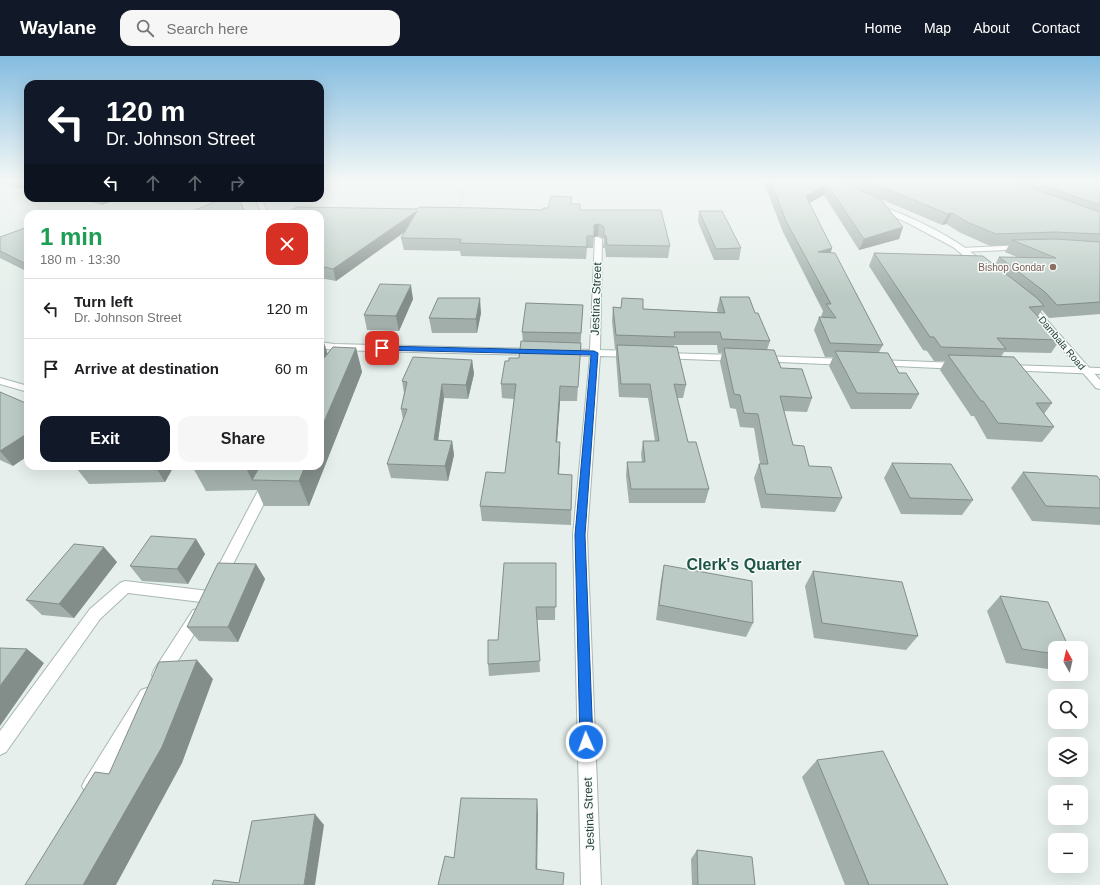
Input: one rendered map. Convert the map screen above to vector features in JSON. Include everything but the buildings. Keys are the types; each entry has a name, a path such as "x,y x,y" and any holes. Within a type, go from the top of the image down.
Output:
{"street":[{"path":"905,219 962,250 986,269"},
{"name":"Jestina Street","path":"591,885 580,535 594,353 598,240"},
{"path":"962,250 1032,247"},
{"name":"Dambala Road","path":"1022,298 1033,308 1100,386"},
{"path":"324,346 966,366"},
{"path":"334,347 344,357"},
{"path":"998,367 1100,371"},
{"path":"0,381 24,388"},
{"path":"83,798 209,597 275,470"},
{"path":"0,746 96,614 125,587 209,597"}],"place":[{"name":"Bishop Gondar","path":"1053,267"}],"district":[{"name":"Clerk's Quarter","path":"744,564"}],"route":[{"path":"382,348 594,353 580,535 586,742"}]}
